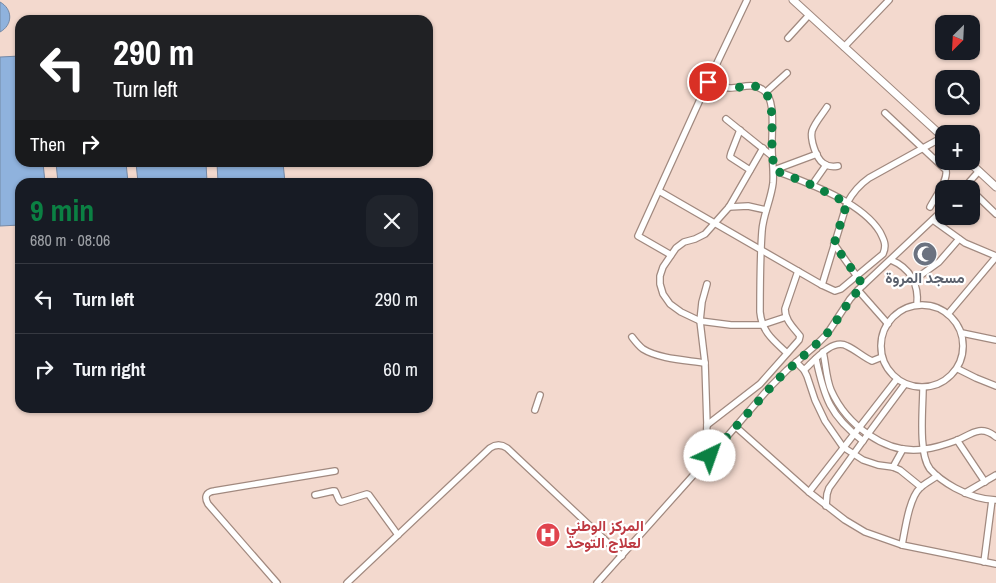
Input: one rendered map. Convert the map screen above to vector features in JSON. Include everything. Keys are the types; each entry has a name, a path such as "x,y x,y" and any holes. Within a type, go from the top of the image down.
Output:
{"main road":[{"path":"793,0 935,131"},
{"path":"980,171 996,187"}],"street":[{"path":"671,255 638,236 747,0"},
{"path":"844,47 889,0"},
{"path":"788,38 809,15"},
{"path":"766,92 787,73"},
{"path":"708,82 728,88 755,86 766,92 770,102 774,170 772,192 763,222 760,312 762,325 770,338 787,353"},
{"path":"827,107 814,128 812,140 821,161 826,165 838,166"},
{"path":"885,112 944,168 947,174 930,207"},
{"path":"726,118 772,156"},
{"path":"740,130 730,157 750,170"},
{"path":"822,285 847,203 854,191 865,181 935,142"},
{"path":"763,148 729,207 715,224 701,236 680,245 671,255 660,276 660,284 663,294 670,304 700,321 731,325 762,325 786,317"},
{"path":"774,170 817,154"},
{"path":"812,185 826,165"},
{"path":"658,191 832,290 838,291 883,254 885,242 872,221 847,203 812,185 774,170"},
{"path":"974,180 980,171"},
{"path":"980,199 996,214"},
{"path":"729,207 748,206 766,210"},
{"path":"597,583 770,388 827,334 858,290 933,220 971,246 996,256 948,314"},
{"path":"914,280 939,262 959,239"},
{"path":"834,244 863,285"},
{"path":"891,260 905,268 914,280 917,292 917,305"},
{"path":"707,425 760,384 798,342 800,338 786,317 785,309 798,271"},
{"path":"705,452 707,425 705,363 700,321 702,302 707,284"},
{"path":"858,290 888,324"},
{"path":"917,305 933,306 948,314 962,333 964,342 964,352 958,369 953,375 939,384 923,388 905,384 897,379 888,369 881,350 882,336 893,317 908,307 917,305"},
{"path":"962,333 996,340"},
{"path":"632,337 639,346 650,353 705,363"},
{"path":"804,370 823,352 838,344 847,345 870,360 874,361 882,357"},
{"path":"823,352 831,390 842,408 868,434 885,444 903,449 923,450 980,431 986,431 996,437"},
{"path":"816,358 827,400 838,417 853,433 863,440"},
{"path":"796,362 804,370 825,421 844,447 863,460 900,470 921,486"},
{"path":"958,369 996,386"},
{"path":"809,492 853,433 897,379"},
{"path":"822,385 829,383"},
{"path":"826,506 827,494 830,488 905,384"},
{"path":"923,388 923,450 926,462 937,476 946,483 974,497 994,500 984,562"},
{"path":"535,410 540,395"},
{"path":"736,427 826,506 865,532 902,545 996,564"},
{"path":"957,440 985,482"},
{"path":"347,583 490,448 500,444 507,448 622,556"},
{"path":"894,468 903,449"},
{"path":"277,583 208,504 206,495 214,491 335,471"},
{"path":"965,493 996,475"},
{"path":"902,545 911,505 917,491 921,486 937,476"},
{"path":"315,495 335,491 341,502 367,494 398,535"}],"water":[{"path":"0,2 7,9 10,17 7,25 0,32"},
{"path":"15,56 15,167 43,167 45,178 15,178 15,225 0,226 0,57"},
{"path":"56,167 126,167 128,178 58,178"},
{"path":"136,167 206,167 207,178 138,178"},
{"path":"217,167 283,167 285,178 218,178"}],"place":[{"name":"مسجد المروة","path":"925,254"},
{"name":"المركز الوطني لعلاج التوحد","path":"548,535"}],"route":[{"path":"708,82 728,88 755,86 766,92 772,115 774,170 812,185 847,203 834,244 863,285 850,300 831,329 778,379 710,456"}]}
